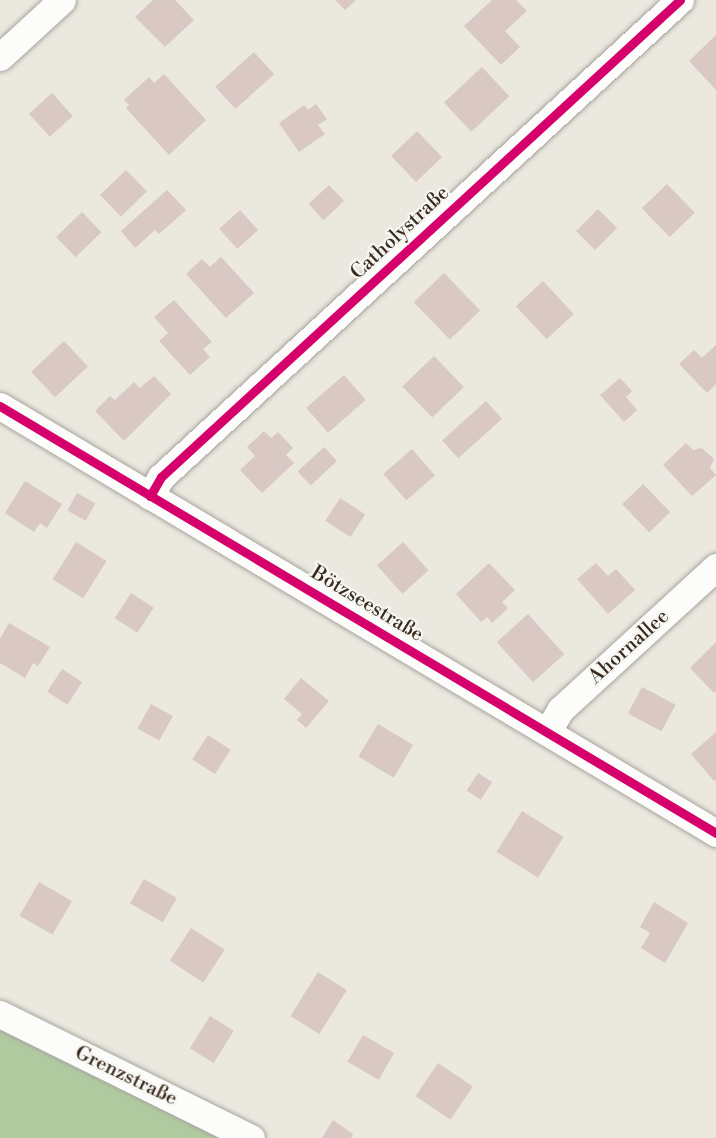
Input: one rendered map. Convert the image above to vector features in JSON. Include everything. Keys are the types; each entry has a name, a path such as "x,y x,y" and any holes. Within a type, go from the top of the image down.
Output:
{"street":[{"path":"0,57 62,0"},
{"name":"Catholystraße","path":"150,496 161,477 680,0"},
{"name":"Bötzseestraße","path":"0,406 716,834"},
{"name":"Ahornallee","path":"547,732 560,710 716,567"},
{"name":"Grenzstraße","path":"0,1014 251,1138"}],"green space":[{"path":"0,1026 225,1138 0,1138"}],"building":[{"path":"153,0 175,0 194,20 165,47 135,17"},
{"path":"335,0 356,0 345,10"},
{"path":"492,0 516,0 527,11 505,31 520,47 501,65 464,26"},
{"path":"716,35 716,90 689,61"},
{"path":"254,52 274,74 235,109 215,87"},
{"path":"482,67 509,96 471,132 444,102"},
{"path":"164,74 206,120 169,155 126,108 129,105 124,100 149,77 154,83"},
{"path":"52,93 73,116 50,137 29,114"},
{"path":"316,104 327,119 318,125 325,134 299,152 279,123 304,105 308,110"},
{"path":"417,131 442,157 416,182 391,156"},
{"path":"126,170 147,192 121,217 100,195"},
{"path":"667,184 695,213 670,237 642,208"},
{"path":"329,185 344,201 324,220 309,204"},
{"path":"167,190 186,210 159,234 155,230 135,248 121,231"},
{"path":"598,209 617,228 595,250 576,231"},
{"path":"240,210 258,230 237,249 219,229"},
{"path":"82,212 101,232 76,257 56,237"},
{"path":"221,257 254,293 226,318 186,274 202,259 210,267"},
{"path":"444,273 480,310 450,340 414,302"},
{"path":"543,281 574,314 547,339 516,306"},
{"path":"174,300 212,342 203,349 210,357 190,375 159,341 168,333 154,317"},
{"path":"64,341 88,367 55,397 31,372"},
{"path":"716,345 716,384 707,393 679,364 694,350 702,358"},
{"path":"434,356 464,387 432,417 402,387"},
{"path":"344,375 366,400 328,433 306,408"},
{"path":"154,376 171,394 124,441 95,411 110,396 115,400 134,382 140,388"},
{"path":"620,378 632,391 626,397 637,410 624,422 600,395"},
{"path":"486,401 502,419 458,458 442,440"},
{"path":"264,431 271,438 278,432 293,448 286,455 294,463 262,493 240,470 255,456 247,447"},
{"path":"686,443 693,450 702,448 714,459 710,468 716,475 692,496 663,465"},
{"path":"324,447 337,461 311,485 298,472"},
{"path":"412,449 435,475 406,500 383,474"},
{"path":"25,481 62,504 47,528 40,523 34,532 5,513"},
{"path":"643,484 670,512 649,532 622,504"},
{"path":"77,493 95,503 86,521 67,510"},
{"path":"340,498 365,514 350,537 325,521"},
{"path":"76,542 107,561 83,598 53,579"},
{"path":"403,542 428,570 402,594 377,565"},
{"path":"489,563 515,590 502,602 508,608 492,623 487,617 481,622 456,594"},
{"path":"596,563 608,576 616,569 635,590 608,614 577,579"},
{"path":"131,593 154,608 137,633 115,618"},
{"path":"528,614 564,654 533,682 497,642"},
{"path":"9,623 50,647 38,666 33,663 25,678 0,663 0,639"},
{"path":"716,642 716,691 714,693 690,668"},
{"path":"62,669 82,682 67,705 47,692"},
{"path":"301,678 329,701 306,728 297,720 302,714 284,699"},
{"path":"642,687 676,705 661,731 628,713"},
{"path":"151,704 173,716 159,741 137,728"},
{"path":"378,724 413,745 394,778 358,757"},
{"path":"716,732 716,780 714,781 691,754"},
{"path":"208,735 231,750 215,774 192,759"},
{"path":"478,773 492,782 481,800 467,791"},
{"path":"522,811 564,837 538,878 497,852"},
{"path":"144,879 177,898 163,922 130,903"},
{"path":"39,882 72,901 52,935 20,916"},
{"path":"654,902 688,923 665,963 641,948 650,933 640,927"},
{"path":"191,928 225,950 203,982 170,961"},
{"path":"318,972 347,990 319,1034 290,1016"},
{"path":"210,1016 234,1031 214,1063 190,1048"},
{"path":"363,1035 394,1053 379,1080 348,1062"},
{"path":"438,1063 473,1086 450,1120 416,1096"},
{"path":"333,1120 353,1134 351,1138 322,1138"}],"cycle path":[{"path":"150,496 161,477 680,0"},
{"path":"0,406 716,833"}]}
